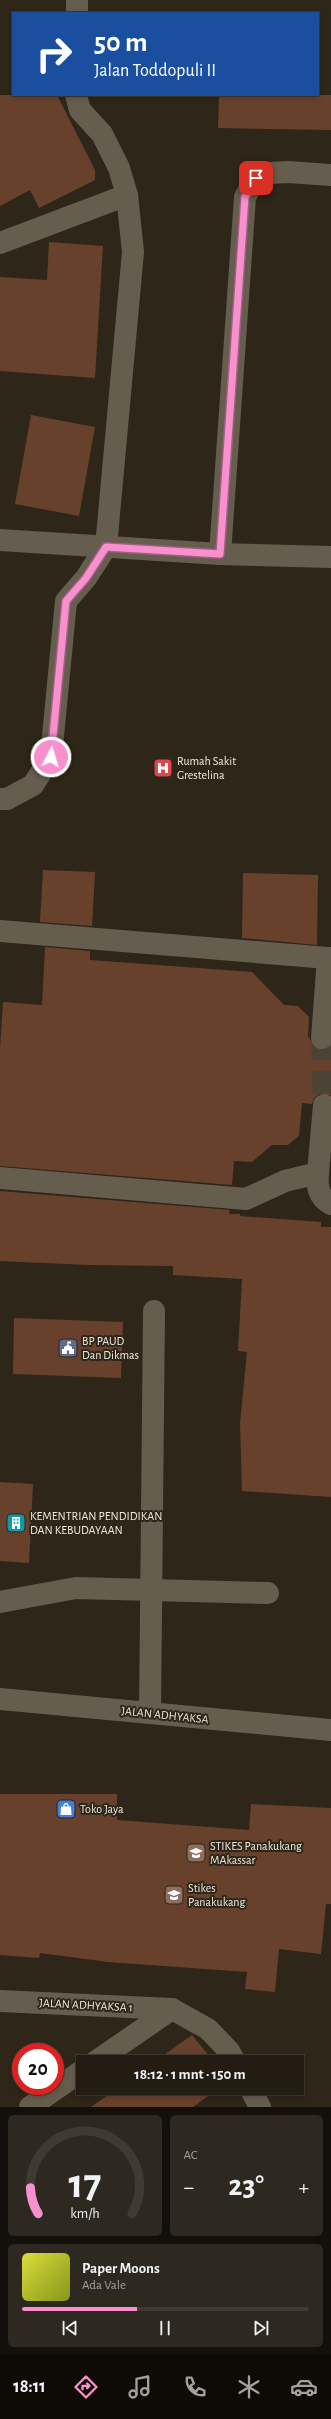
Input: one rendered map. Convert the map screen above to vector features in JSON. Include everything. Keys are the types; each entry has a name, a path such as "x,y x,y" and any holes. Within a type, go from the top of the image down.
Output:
{"street":[{"path":"77,0 77,12"},
{"path":"0,799 8,799 34,785 51,757 66,601 86,578 106,547 133,252 127,195 119,168 102,134 80,110 76,96"},
{"path":"220,554 245,197 256,178 270,173 331,175"},
{"path":"0,243 127,195"},
{"path":"0,540 220,554 331,557"},
{"path":"0,931 330,958 322,1038"},
{"path":"324,1105 318,1172 319,1192 324,1200 331,1204"},
{"path":"0,1178 246,1198 285,1181 318,1172"},
{"path":"150,1713 150,1589 154,1311"},
{"path":"0,1602 76,1588 268,1593"},
{"name":"JALAN ADHYAKSA","path":"0,1699 331,1730"},
{"name":"JALAN ADHYAKSA 1","path":"0,2001 172,2009"},
{"path":"105,2055 172,2009 208,2029 231,2055"},
{"path":"30,2107 76,2075"},
{"path":"254,2095 260,2107"}],"building":[{"path":"0,95 58,96 95,170 95,180 39,208 30,190 0,206"},
{"path":"331,95 331,130 218,128 219,96"},
{"path":"49,242 103,246 95,378 0,371 0,277 47,280"},
{"path":"31,415 95,427 79,516 15,504"},
{"path":"43,870 95,872 92,926 40,922"},
{"path":"243,873 318,875 317,945 242,938"},
{"path":"45,947 90,951 90,960 252,972 284,1005 298,1006 309,1017 308,1036 315,1048 321,1050 331,1046 331,1095 319,1094 314,1098 312,1104 302,1103 299,1136 288,1145 272,1145 252,1162 234,1161 232,1185 0,1166 0,1048 3,1002 42,1005"},
{"path":"0,1191 230,1210 229,1214 240,1214 240,1216 321,1222 321,1227 331,1227 331,1497 242,1491 240,1423 247,1352 238,1351 242,1279 173,1275 173,1266 88,1265 0,1261"},
{"name":"BP PAUD Dan Dikmas","path":"14,1318 123,1322 121,1378 13,1374"},
{"name":"KEMENTRIAN PENDIDIKAN DAN KEBUDAYAAN","path":"0,1482 33,1484 29,1563 0,1561"},
{"path":"0,1794 117,1794 117,1820 249,1830 251,1804 331,1808 331,1904 326,1904 321,1954 279,1949 275,1992 245,1989 247,1972 108,1962 40,1953 39,1958 0,1955"},
{"path":"192,2035 208,2055 164,2055"},
{"path":"108,2095 209,2095 193,2107 91,2107"}],"tunnel":[{"path":"322,1038 324,1105"}],"place":[{"name":"Rumah Sakit Grestelina","path":"163,768"},
{"name":"BP PAUD Dan Dikmas","path":"68,1348"},
{"name":"KEMENTRIAN PENDIDIKAN DAN KEBUDAYAAN","path":"16,1523"},
{"name":"Toko Jaya","path":"66,1809"},
{"name":"STIKES Panakukang MAkassar","path":"196,1853"},
{"name":"Stikes Panakukang","path":"174,1895"}],"route":[{"path":"51,757 66,601 86,578 106,547 220,554 245,197 256,178"}]}
